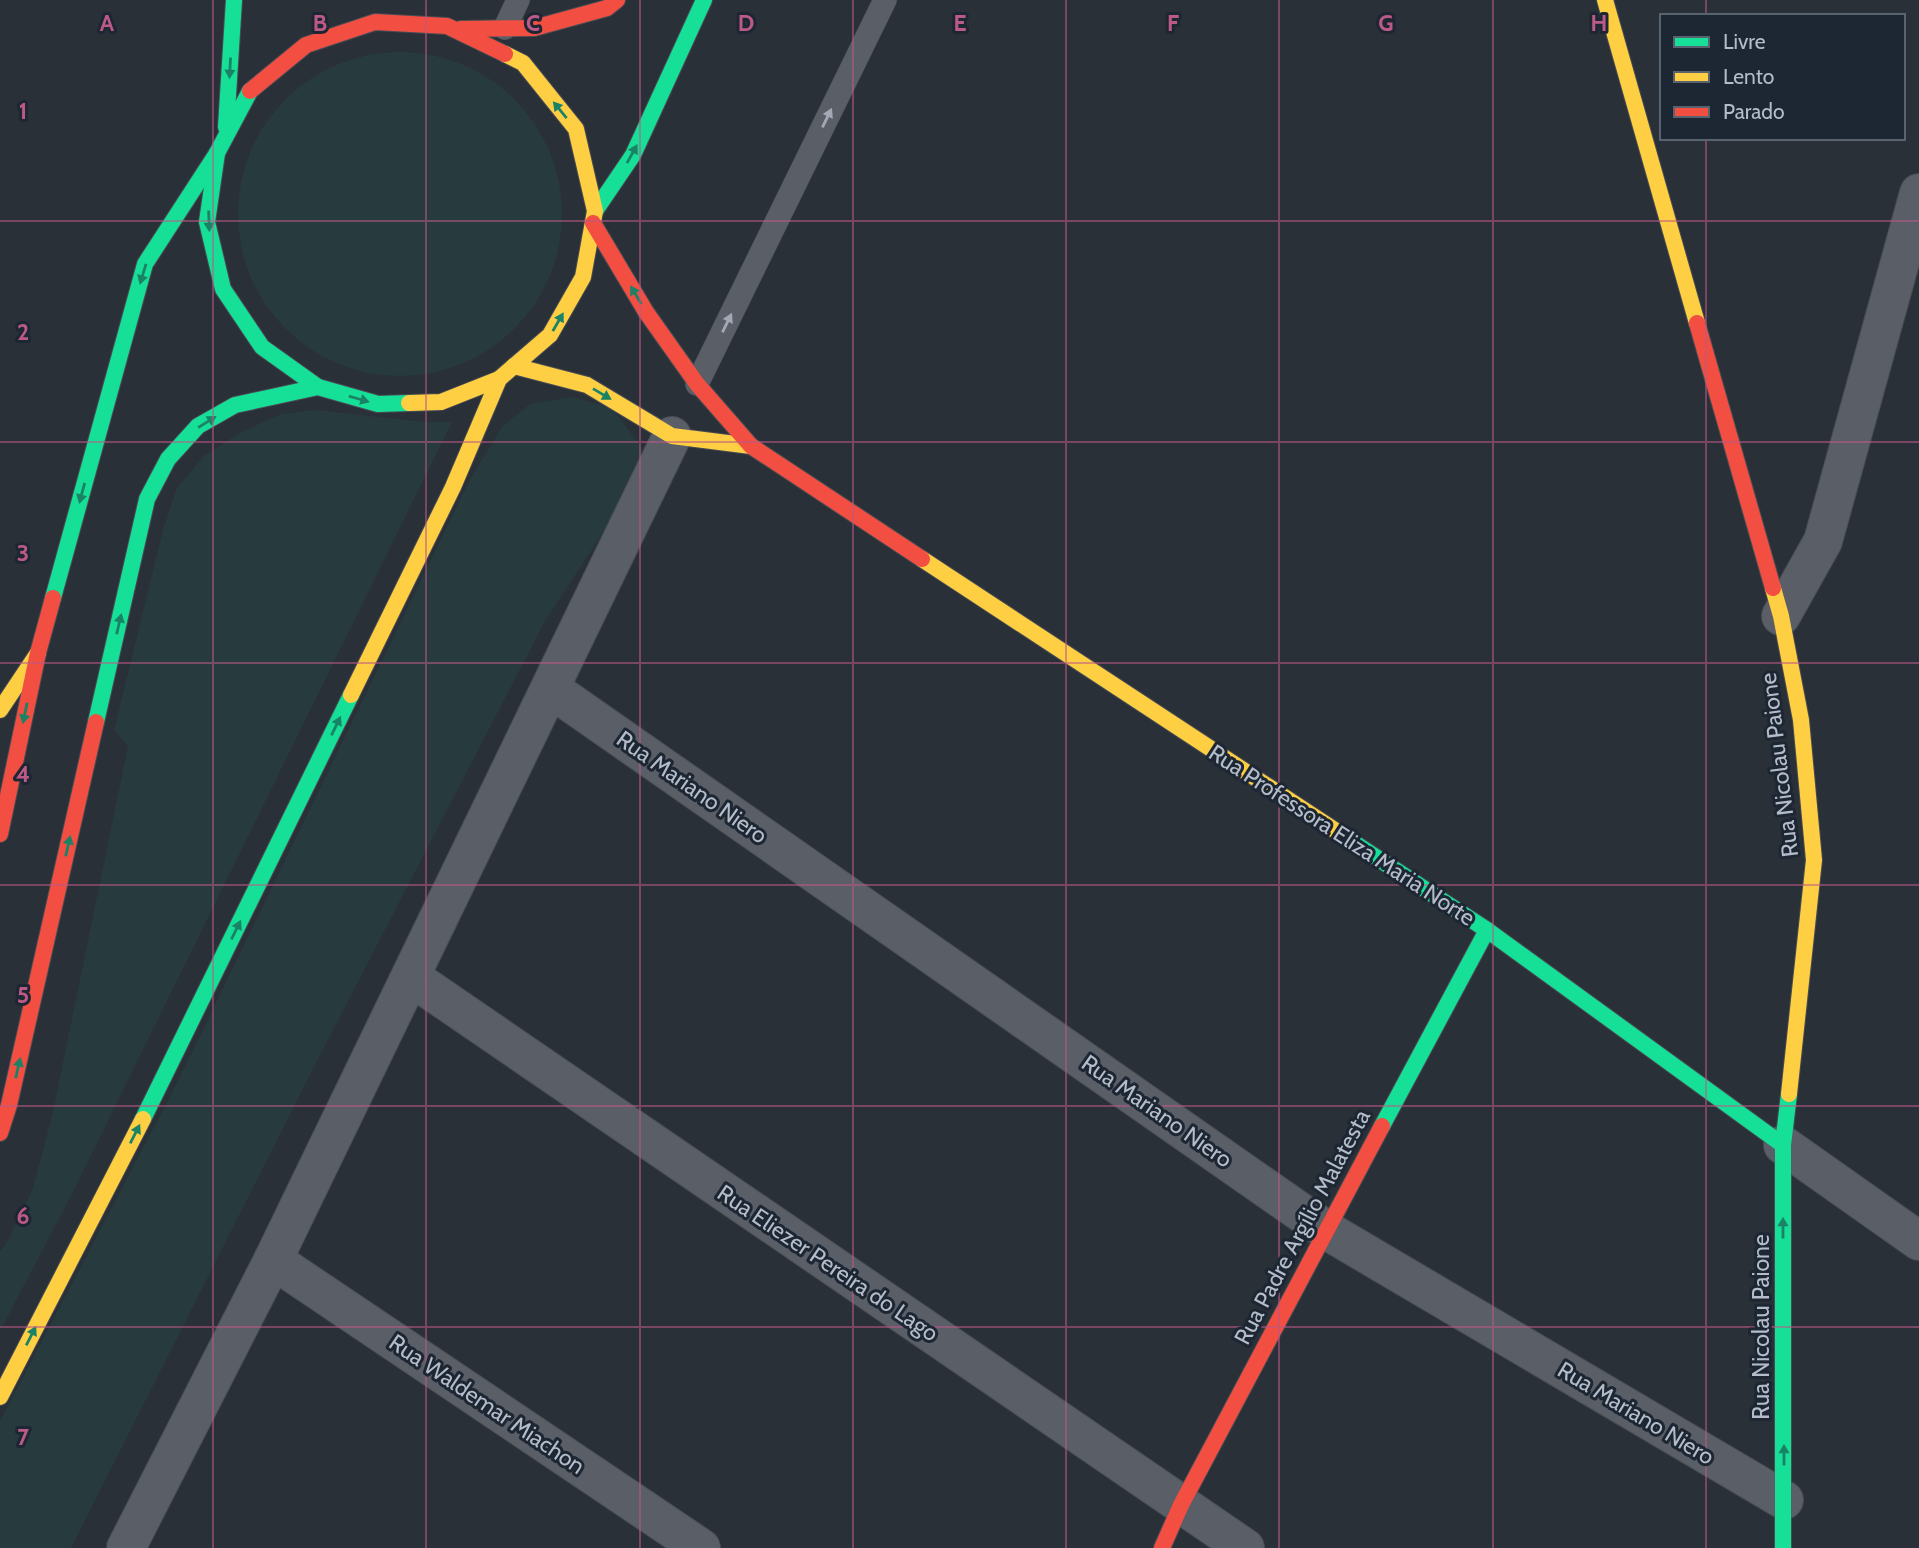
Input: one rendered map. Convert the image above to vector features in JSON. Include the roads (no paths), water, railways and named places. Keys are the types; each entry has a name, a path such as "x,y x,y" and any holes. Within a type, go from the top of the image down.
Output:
{"main road":[{"path":"226,135 234,0"},
{"path":"0,834 38,653 145,264 216,153 251,90 306,44 375,22 451,27 534,28 607,8 617,0"},
{"path":"216,153 207,222 223,289 262,347 318,387 378,404 441,401 499,379 550,335 583,277 594,217 633,155 704,0"},
{"name":"Rua Nicolau Paione","path":"1605,0 1781,616 1801,720 1814,860 1783,1144 1783,1548"},
{"path":"418,6 451,27 523,63 576,129 594,217 646,312 697,384 751,446"},
{"path":"514,366 587,385 671,436 751,446"},
{"path":"0,1397 144,1116 429,536 499,379"},
{"path":"0,1133 9,1104 147,499 168,459 198,426 235,405 318,387"},
{"name":"Rua Professora Eliza Maria Norte","path":"751,446 1487,930 1783,1144"},
{"path":"0,710 38,653"},
{"name":"Rua Padre Argílio Malatesta","path":"1162,1548 1181,1505 1487,930"}],"street":[{"path":"1781,616 1823,541 1919,193"},
{"path":"126,1548 273,1260 671,436"},
{"name":"Rua Mariano Niero","path":"551,689 1326,1230 1784,1500"},
{"name":"Rua Eliezer Pereira do Lago","path":"411,977 1245,1548"},
{"name":"Rua Professora Eliza Maria Norte","path":"1783,1144 1919,1241"},
{"name":"Rua Waldemar Miachon","path":"273,1260 701,1548"}],"lane":[{"path":"505,28 518,0"},
{"path":"697,384 885,0"}]}
